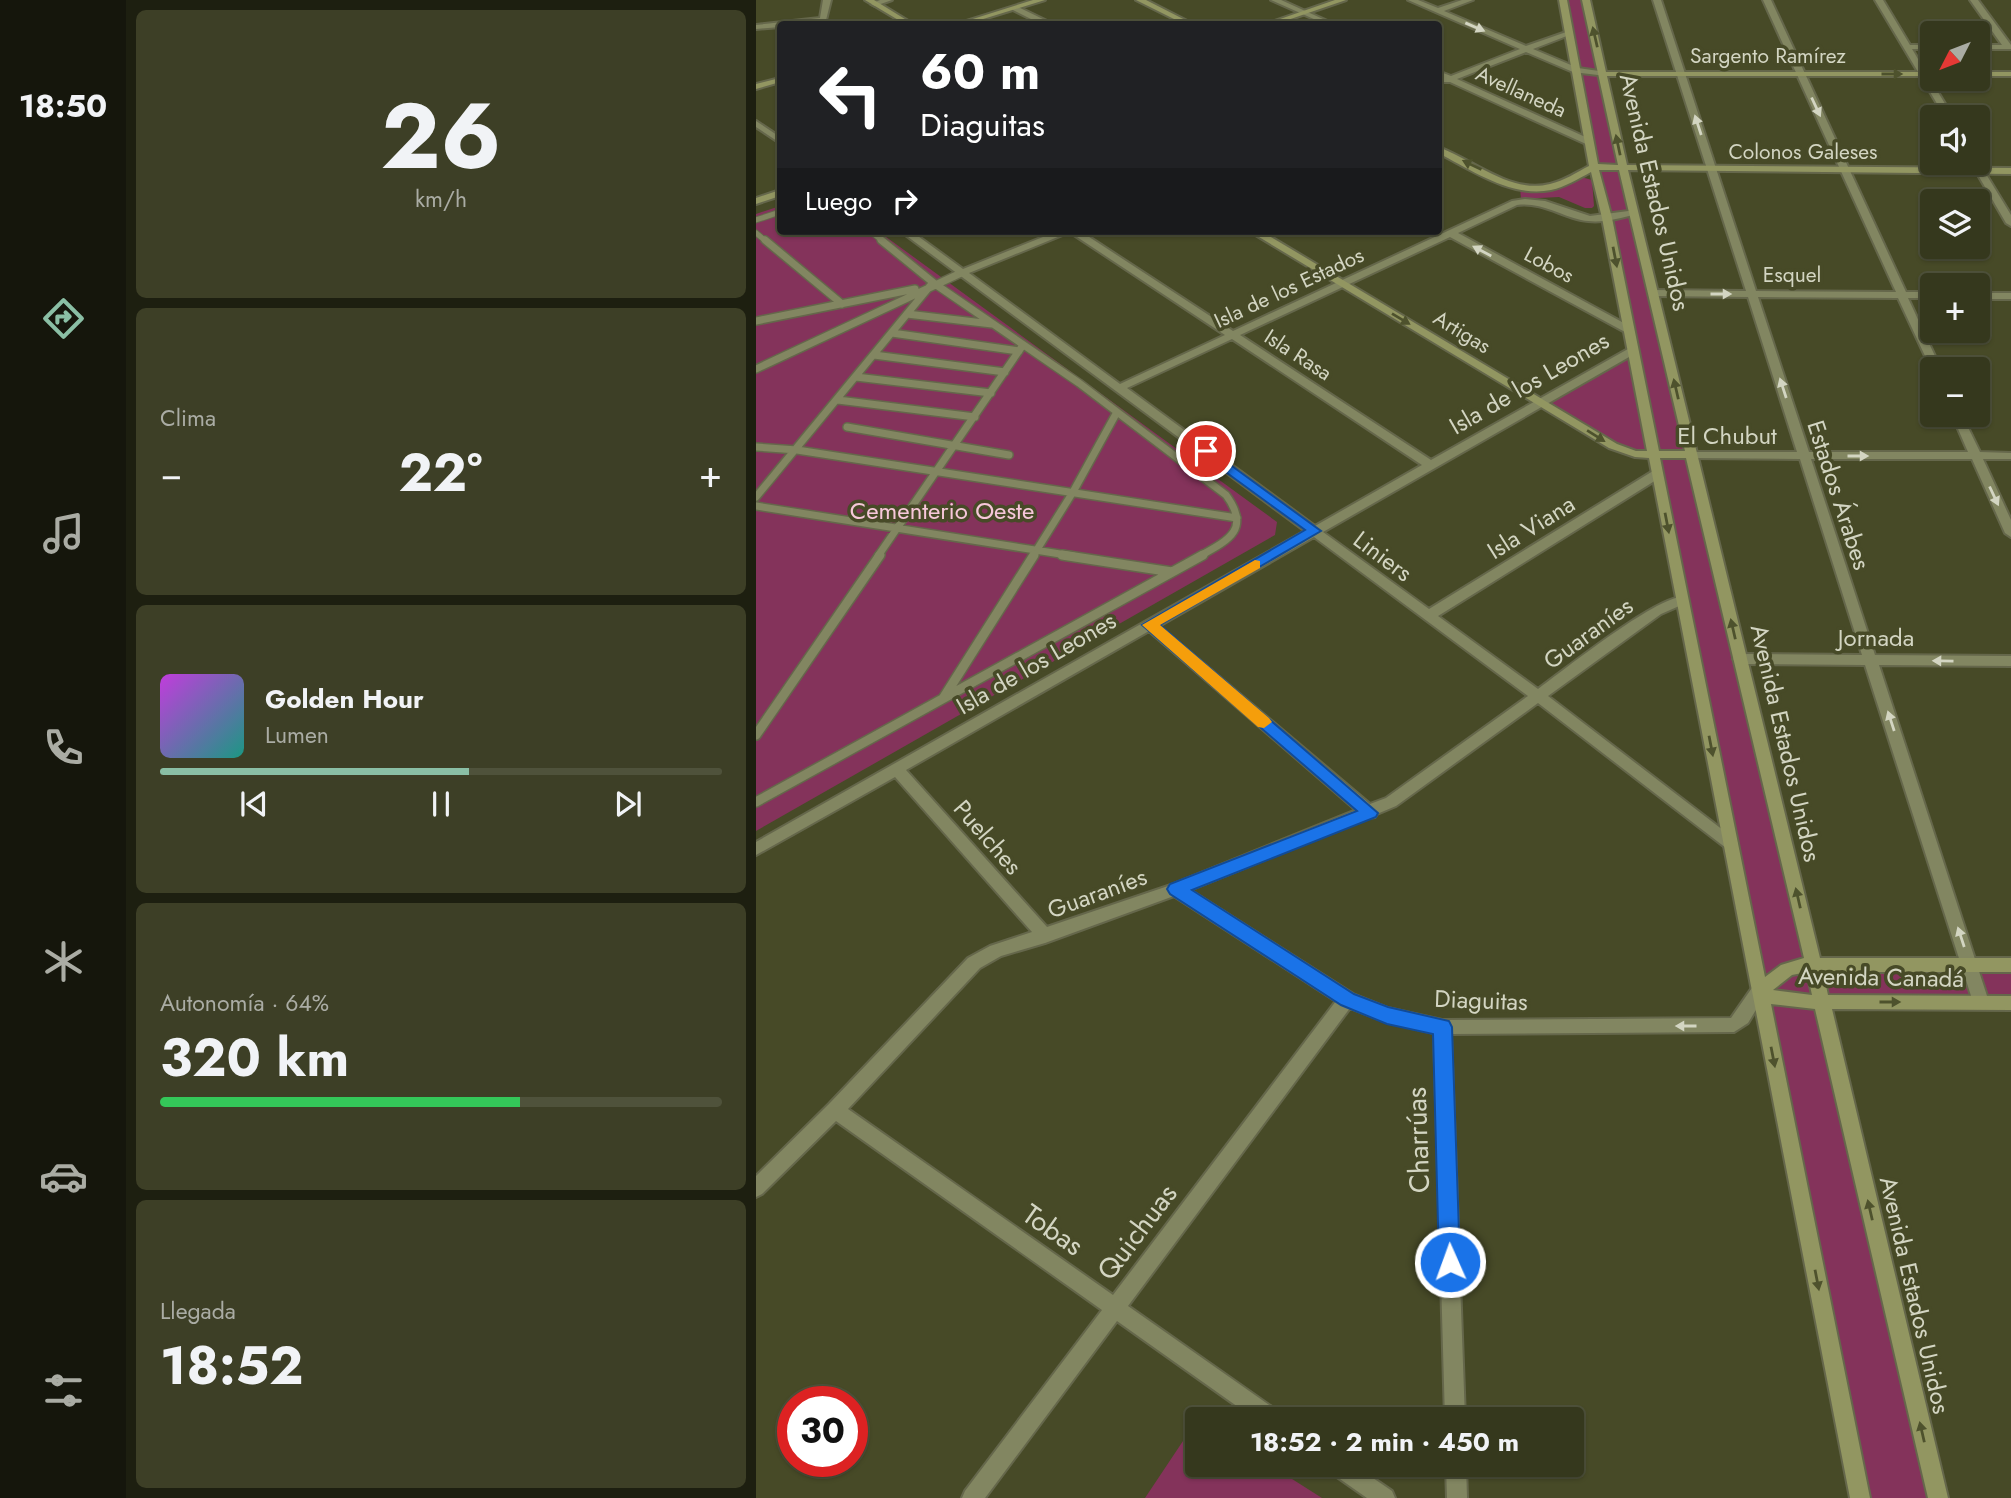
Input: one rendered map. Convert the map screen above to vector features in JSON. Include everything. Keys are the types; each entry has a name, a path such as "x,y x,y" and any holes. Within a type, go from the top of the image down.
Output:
{"main road":[{"path":"971,21 1041,0"},
{"path":"1140,0 1183,21"},
{"path":"1279,21 1342,0"},
{"name":"Avenida Estados Unidos","path":"1563,0 1589,142 1607,218 1860,1498"},
{"name":"Avenida Estados Unidos","path":"1586,0 1633,212 1814,964 1938,1498"},
{"path":"872,2 904,21"},
{"name":"Sargento Ramírez","path":"1603,74 1920,74"},
{"path":"1990,74 2011,75"},
{"path":"756,81 777,79"},
{"path":"756,87 777,80"},
{"path":"1442,151 1506,182 1545,188 1594,167"},
{"name":"Colonos Galeses","path":"1594,167 1920,168"},
{"name":"Colonos Galeses","path":"1990,168 2011,171"},
{"path":"756,201 777,194"},
{"name":"Artigas","path":"1261,235 1613,446 1635,454 1654,456"},
{"name":"El Chubut","path":"1654,456 1691,455"},
{"name":"Avenida Canadá","path":"2011,965 1814,964 1787,970 1760,990 1777,999 1822,1002 2011,1003"}],"street":[{"path":"822,21 827,0"},
{"path":"872,2 888,0"},
{"path":"1275,0 1323,21"},
{"path":"1412,0 1576,70 1603,74"},
{"path":"1438,11 1469,0"},
{"name":"Estados Árabes","path":"1657,0 1981,1003"},
{"path":"1767,0 1930,357"},
{"path":"1879,0 1920,64"},
{"path":"1974,0 2009,47"},
{"path":"1016,8 1040,21"},
{"path":"756,27 777,25"},
{"path":"1442,82 1569,32"},
{"path":"1907,47 1920,47"},
{"path":"1990,47 2009,47"},
{"name":"Avellaneda","path":"1442,76 1589,142"},
{"path":"756,123 777,139"},
{"path":"1983,175 2011,223"},
{"path":"1506,182 1516,192 1512,204"},
{"name":"Isla de los Estados","path":"1119,388 1512,204 1528,201 1547,203 1582,218 1607,218"},
{"path":"1607,218 1633,212"},
{"name":"Lobos","path":"1450,233 1629,330"},
{"name":"Liniers","path":"910,235 1538,696 1731,844"},
{"path":"961,272 1056,235"},
{"name":"Isla Rasa","path":"1080,235 1430,465"},
{"name":"Esquel","path":"1653,293 1920,295"},
{"path":"1990,296 2011,296"},
{"name":"Isla de los Leones","path":"756,849 1632,351"},
{"path":"1963,427 2011,533"},
{"name":"El Chubut","path":"1691,455 2011,456"},
{"name":"Isla Viana","path":"1428,616 1657,474"},
{"name":"Guaraníes","path":"756,1188 835,1110 974,963 996,951 1176,889 1370,813 1391,802 1656,611 1682,600"},
{"path":"1150,625 1370,813"},
{"name":"Jornada","path":"1740,659 2011,661"},
{"name":"Puelches","path":"897,769 1045,936"},
{"name":"Diaguitas","path":"1176,889 1347,999 1387,1015 1442,1027 1734,1026 1743,1019 1752,996 1760,990"},
{"name":"Quichuas","path":"972,1498 1347,999"},
{"name":"Charrúas","path":"1442,1027 1455,1407"},
{"name":"Tobas","path":"835,1110 1255,1407"},
{"path":"1354,1477 1385,1498"},
{"path":"1456,1477 1457,1498"}],"lane":[{"path":"756,220 777,213"},
{"path":"756,233 842,304"},
{"path":"756,802 1226,542 1236,528 1237,510 1226,495 1117,412 1021,348 994,324 933,285 875,235"},
{"path":"756,369 961,272"},
{"path":"756,321 933,285"},
{"path":"756,497 933,285"},
{"path":"907,314 994,324"},
{"path":"892,333 1021,348"},
{"path":"756,735 1021,348"},
{"path":"874,355 1005,372"},
{"path":"856,377 991,393"},
{"path":"838,400 975,417"},
{"path":"942,699 1073,492 1117,412"},
{"path":"848,427 1009,455"},
{"path":"756,447 797,450 1237,518"},
{"path":"756,506 1172,572"}],"green space":[{"path":"1563,0 1586,0 1813,964 2011,965 2011,1003 1822,1002 1938,1498 1860,1498 1654,454 1613,446 1543,403 1632,352"},
{"path":"1581,177 1592,180 1592,208 1585,208 1559,197 1521,199 1520,187 1547,192"},
{"name":"Cementerio Oeste","path":"777,207 777,235 883,235 1277,522 1275,535 756,831 756,214"},
{"path":"1185,1438 1185,1477 1289,1477 1322,1498 1145,1498"}],"slow traffic":[{"path":"1255,564 1150,625 1264,722"}],"route":[{"path":"1206,451 1314,531 1150,625 1370,813 1176,889 1347,999 1387,1015 1442,1027 1450,1262"}]}
